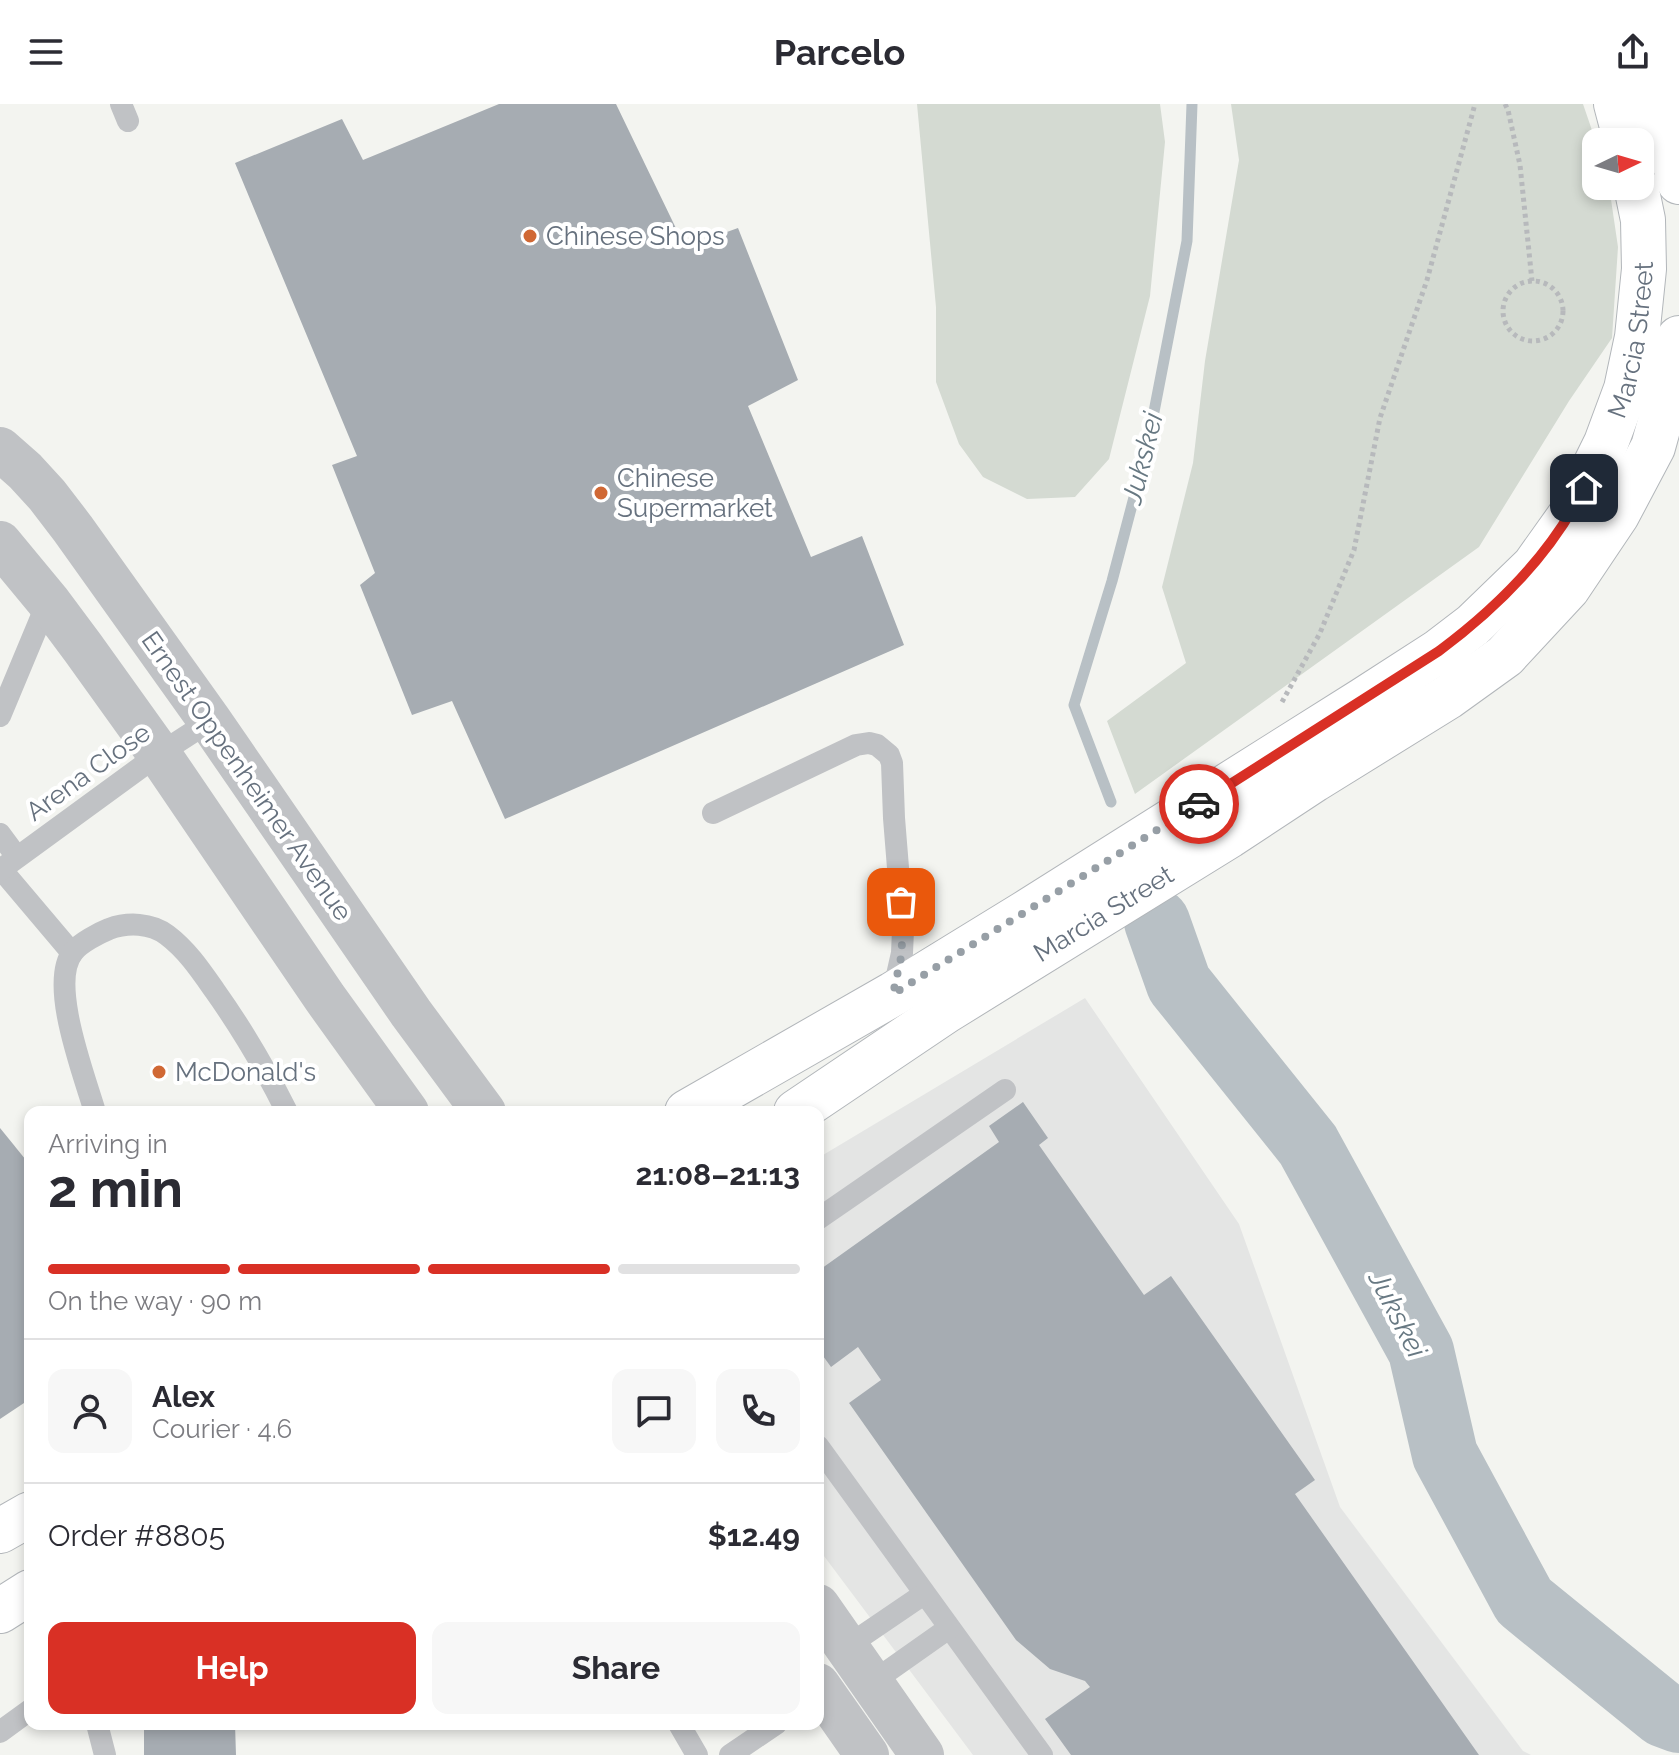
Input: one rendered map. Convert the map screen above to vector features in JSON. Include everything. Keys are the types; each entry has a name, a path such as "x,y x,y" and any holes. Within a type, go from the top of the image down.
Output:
{"main road":[{"path":"1616,104 1622,128"},
{"path":"1660,104 1679,182"},
{"name":"Marcia Street","path":"697,1106 893,994 1025,913 1439,651 1473,625 1534,566 1571,514 1606,443 1626,389 1637,337 1644,269 1643,220 1639,200"},
{"name":"Marcia Street","path":"805,1106 946,1011 1448,697 1505,656 1568,588 1617,515 1653,447 1671,382 1679,338"},
{"path":"0,1531 24,1517"},
{"path":"0,1611 24,1596"}],"street":[{"name":"Ernest Oppenheimer Avenue","path":"0,449 47,495 130,608 411,1013 480,1106"},
{"path":"0,543 48,601 159,754 403,1106"},
{"path":"824,1626 867,1755"},
{"path":"840,1679 922,1755"}],"lane":[{"path":"0,716 48,601"},
{"name":"Arena Close","path":"6,866 159,754 210,721"},
{"path":"713,813 856,745 869,743 883,749 892,763 903,930 902,953 893,994"},
{"path":"0,834 6,866 72,953"},
{"path":"93,1106 68,1022 65,973 72,953 98,934 117,926 135,924 155,928 168,935 194,960 264,1068 284,1106"},
{"path":"824,1215 1005,1090"},
{"path":"824,1454 1042,1755"},
{"path":"840,1679 924,1594"},
{"path":"840,1679 949,1628"},
{"path":"0,1732 24,1714"},
{"path":"99,1730 105,1755"},
{"path":"682,1730 697,1755"},
{"path":"730,1755 767,1730"}],"path":[{"path":"1281,705 1320,633 1354,550 1380,418 1427,280 1475,104"},
{"path":"1505,104 1520,165 1532,281"},
{"path":"1532,281 1542,282 1558,294 1563,314 1555,332 1537,341 1517,337 1510,331 1502,313 1503,303 1514,287 1532,281"}],"shaded area":[{"path":"917,104 1160,104 1165,142 1150,296 1109,459 1075,497 1027,499 983,477 959,444 936,382 936,307"},
{"path":"1231,104 1583,104 1591,128 1582,128 1582,200 1611,200 1618,247 1612,338 1569,401 1479,547 1135,794 1107,721 1186,663 1162,587 1193,463 1205,361 1239,160"},
{"path":"1085,998 1239,1224 1340,1507 1523,1751 1531,1755 973,1755 824,1556 824,1154"}],"building":[{"path":"499,104 616,104 685,247 738,228 798,380 748,406 811,557 862,536 904,645 505,819 452,701 412,715 360,585 375,573 332,465 357,456 235,163 342,119 363,160"},
{"path":"1023,1102 1048,1138 1039,1145 1144,1295 1171,1276 1315,1480 1295,1494 1479,1755 1071,1755 1045,1719 1090,1687 1085,1681 1050,1669 1016,1640 849,1403 881,1380 858,1347 831,1367 824,1357 824,1267 999,1142 989,1126"},
{"path":"0,1128 24,1158 24,1403 0,1419"},
{"path":"144,1730 235,1730 236,1755 144,1755"}],"waterway":[{"name":"Jukskei","path":"1111,802 1074,705 1112,581 1147,448 1187,241 1192,104"},
{"name":"Jukskei","path":"1157,922 1179,984 1308,1145 1421,1351 1445,1455 1524,1601 1663,1714 1679,1720"}],"way so far":[{"path":"901,902 902,953 893,994 1199,804"}],"place":[{"name":"Chinese Shops","path":"530,236"},
{"name":"Chinese Supermarket","path":"601,493"},
{"name":"McDonald's","path":"159,1072"}],"route":[{"path":"1199,804 1338,717 1473,625 1534,566 1571,514 1584,488"}]}
